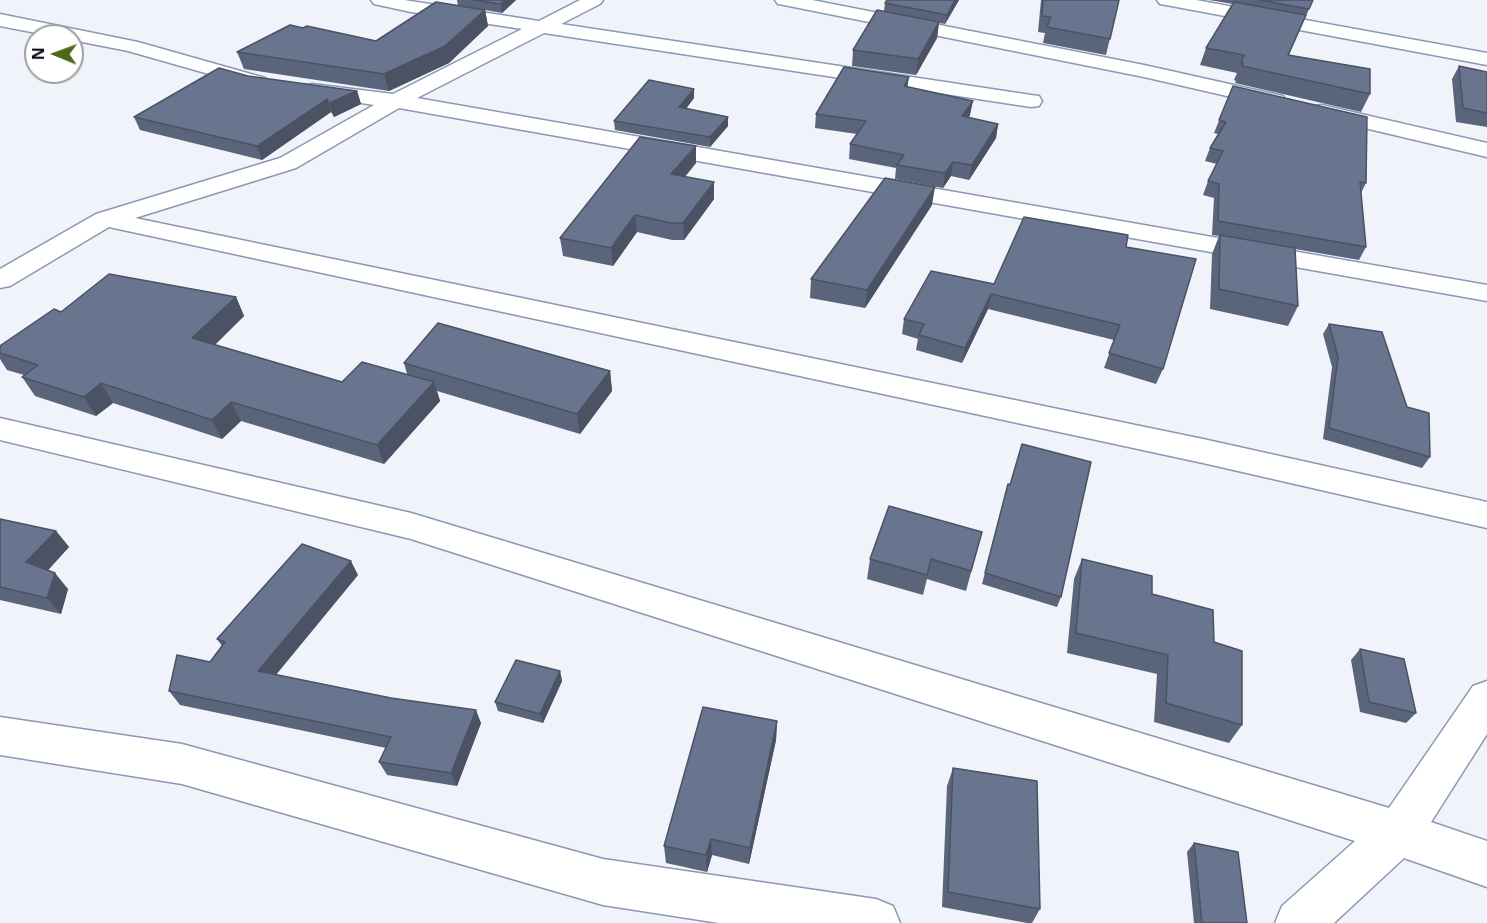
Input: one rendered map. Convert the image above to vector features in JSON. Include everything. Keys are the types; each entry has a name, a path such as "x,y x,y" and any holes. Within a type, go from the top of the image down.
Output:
{"street":[{"path":"380,0 1031,100"},
{"path":"0,280 105,219 288,163 396,101 594,0"},
{"path":"784,0 1144,71 1487,150"},
{"path":"1166,0 1487,59"},
{"path":"0,20 131,46 253,81 396,101 1487,293"},
{"path":"105,219 1192,449 1487,515"},
{"path":"0,429 411,526 1398,833 1487,864"},
{"path":"1299,923 1398,833 1487,699"},
{"path":"0,736 183,764 603,882 876,923"}],"building":[{"path":"473,0 505,0 501,4"},
{"path":"887,0 955,0 947,15 885,3"},
{"path":"1043,0 1119,0 1110,39 1047,27 1051,17 1042,16"},
{"path":"1260,0 1313,0 1309,9"},
{"path":"436,2 485,10 445,46 384,74 237,52 290,25 303,28 307,26 376,41"},
{"path":"1234,2 1306,15 1288,55 1370,69 1370,94 1242,66 1244,55 1206,48"},
{"path":"877,10 939,22 918,59 853,50"},
{"path":"1459,66 1487,72 1487,113 1463,108"},
{"path":"844,67 909,77 904,86 973,101 962,116 998,124 972,165 953,162 945,173 897,165 904,155 850,144 866,121 816,114"},
{"path":"219,68 248,76 357,91 329,103 327,99 257,146 134,117"},
{"path":"649,80 694,89 679,107 728,117 710,137 614,121"},
{"path":"1233,86 1367,117 1366,183 1360,182 1366,247 1218,221 1219,184 1208,181 1223,151 1210,148 1226,122 1219,120"},
{"path":"640,137 696,146 671,174 714,182 683,223 671,223 635,215 611,248 560,238"},
{"path":"885,178 935,187 867,290 811,279"},
{"path":"1024,217 1128,235 1126,247 1196,259 1163,369 1109,353 1120,325 991,294 965,348 919,335 924,324 904,319 931,271 994,284"},
{"path":"1220,235 1295,248 1298,306 1219,289"},
{"path":"109,274 236,297 192,338 342,382 362,362 434,382 377,445 231,402 212,420 101,383 84,397 22,377 38,365 0,353 0,346 54,309 61,312"},
{"path":"438,323 610,371 577,414 404,363"},
{"path":"1329,324 1382,332 1407,407 1429,413 1430,457 1329,428 1338,357"},
{"path":"1022,444 1091,462 1061,597 985,573 1008,484 1010,485"},
{"path":"889,506 982,532 971,571 931,559 927,575 870,559"},
{"path":"0,519 56,531 26,562 55,573 47,598 0,587"},
{"path":"302,544 351,561 258,671 391,698 476,710 451,773 379,762 391,737 169,691 177,655 210,662 225,642 217,639"},
{"path":"1082,559 1152,576 1152,594 1213,610 1214,642 1242,651 1242,725 1166,703 1168,655 1076,633"},
{"path":"1360,649 1404,659 1416,713 1369,702"},
{"path":"516,660 560,671 540,714 495,702"},
{"path":"703,707 777,721 750,848 711,839 706,855 664,846"},
{"path":"953,768 1037,781 1040,909 948,892"},
{"path":"1194,843 1238,852 1247,923 1202,923"}]}
